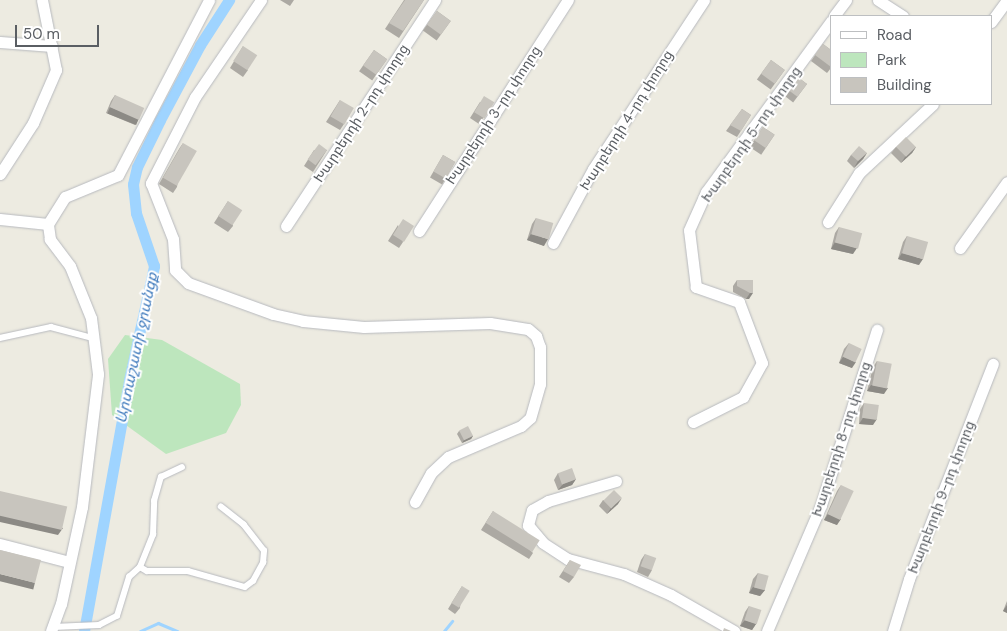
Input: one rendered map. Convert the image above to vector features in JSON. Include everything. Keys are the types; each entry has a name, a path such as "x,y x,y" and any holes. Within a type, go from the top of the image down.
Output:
{"street":[{"path":"0,174 33,123 56,70 42,0"},
{"path":"52,629 61,604 82,507 95,419 98,374 91,318 74,275 50,239 48,224 65,197 118,175 208,0"},
{"path":"261,0 195,98 151,183 173,239 174,268 186,282 273,314 303,321 364,327 490,323 519,326 532,332 542,365 530,418 521,426 448,457 431,473 415,502"},
{"name":"Խարբերդի 2-րդ փողոց","path":"286,226 435,0"},
{"name":"Խարբերդի 3-րդ փողոց","path":"419,231 568,0"},
{"name":"Խարբերդի 4-րդ փողոց","path":"553,243 592,169 704,0"},
{"path":"835,15 846,0"},
{"path":"878,0 901,15"},
{"path":"992,21 1007,0"},
{"name":"Խարբերդի 5-րդ փողոց","path":"693,422 742,397 762,364 739,302 696,287 689,230 706,192 830,22"},
{"path":"0,42 52,46"},
{"path":"828,222 859,174 932,105"},
{"path":"960,248 1007,182"},
{"path":"0,208 5,220 48,224"},
{"name":"Խարբերդի 8-րդ փողոց","path":"767,631 821,505 877,330"},
{"name":"Խարբերդի 9-րդ փողոց","path":"894,631 909,578 993,364"},
{"path":"616,481 548,501 532,510 528,525 543,543 568,559 624,574 671,595 734,631"},
{"path":"0,544 69,562"}],"lane":[{"path":"0,338 51,327 93,338"},
{"path":"52,629 78,625 92,626 117,616 129,577 140,567 153,535 154,501 161,477 182,466"},
{"path":"140,567 147,571 188,571 245,586 253,582 263,563 264,551 244,525 221,507"}],"green space":[{"path":"125,335 162,340 240,384 241,405 226,433 166,454 112,415 108,359"}],"building":[{"path":"405,0 424,0 403,31 389,23"},
{"path":"437,11 451,21 441,35 427,25"},
{"path":"823,44 830,49 830,66 815,55"},
{"path":"243,46 257,55 247,70 233,61"},
{"path":"374,50 387,59 376,75 363,66"},
{"path":"771,60 785,70 775,84 761,74"},
{"path":"799,78 807,84 797,97 789,91"},
{"path":"115,95 144,108 139,120 110,107"},
{"path":"484,96 494,102 485,118 474,112"},
{"path":"340,100 354,108 344,124 330,116"},
{"path":"742,109 751,115 741,131 730,125"},
{"path":"763,127 775,135 766,148 754,140"},
{"path":"906,137 916,147 906,157 896,147"},
{"path":"183,143 197,151 177,186 163,178"},
{"path":"319,144 327,150 316,165 308,159"},
{"path":"859,146 867,153 858,161 851,155"},
{"path":"443,155 455,162 446,178 434,171"},
{"path":"228,201 242,210 232,225 218,216"},
{"path":"536,218 553,223 549,239 531,234"},
{"path":"403,219 414,226 404,242 393,235"},
{"path":"839,227 862,233 858,249 835,242"},
{"path":"907,236 928,242 923,259 902,253"},
{"path":"737,280 753,280 753,293 737,286"},
{"path":"849,343 862,349 855,363 843,357"},
{"path":"877,361 892,364 887,388 872,386"},
{"path":"864,403 879,405 877,420 862,418"},
{"path":"468,426 473,436 464,440 459,431"},
{"path":"572,468 576,479 562,484 558,473"},
{"path":"841,485 854,491 840,520 827,514"},
{"path":"614,490 622,498 611,508 603,501"},
{"path":"0,491 67,507 62,530 0,516"},
{"path":"493,511 540,540 532,552 486,523"},
{"path":"0,550 41,560 35,583 0,574"},
{"path":"645,554 656,558 652,570 641,566"},
{"path":"570,560 581,565 574,577 563,571"},
{"path":"758,573 769,576 765,590 754,587"},
{"path":"462,586 470,591 459,608 451,603"},
{"path":"749,606 761,610 757,624 744,620"}],"waterway":[{"name":"Արտաշատի ջրանցք","path":"84,631 129,380 154,266 136,213 133,184 137,167 160,120 200,45 229,0"},
{"path":"444,631 452,621"},
{"path":"140,631 158,623 177,631"}]}
